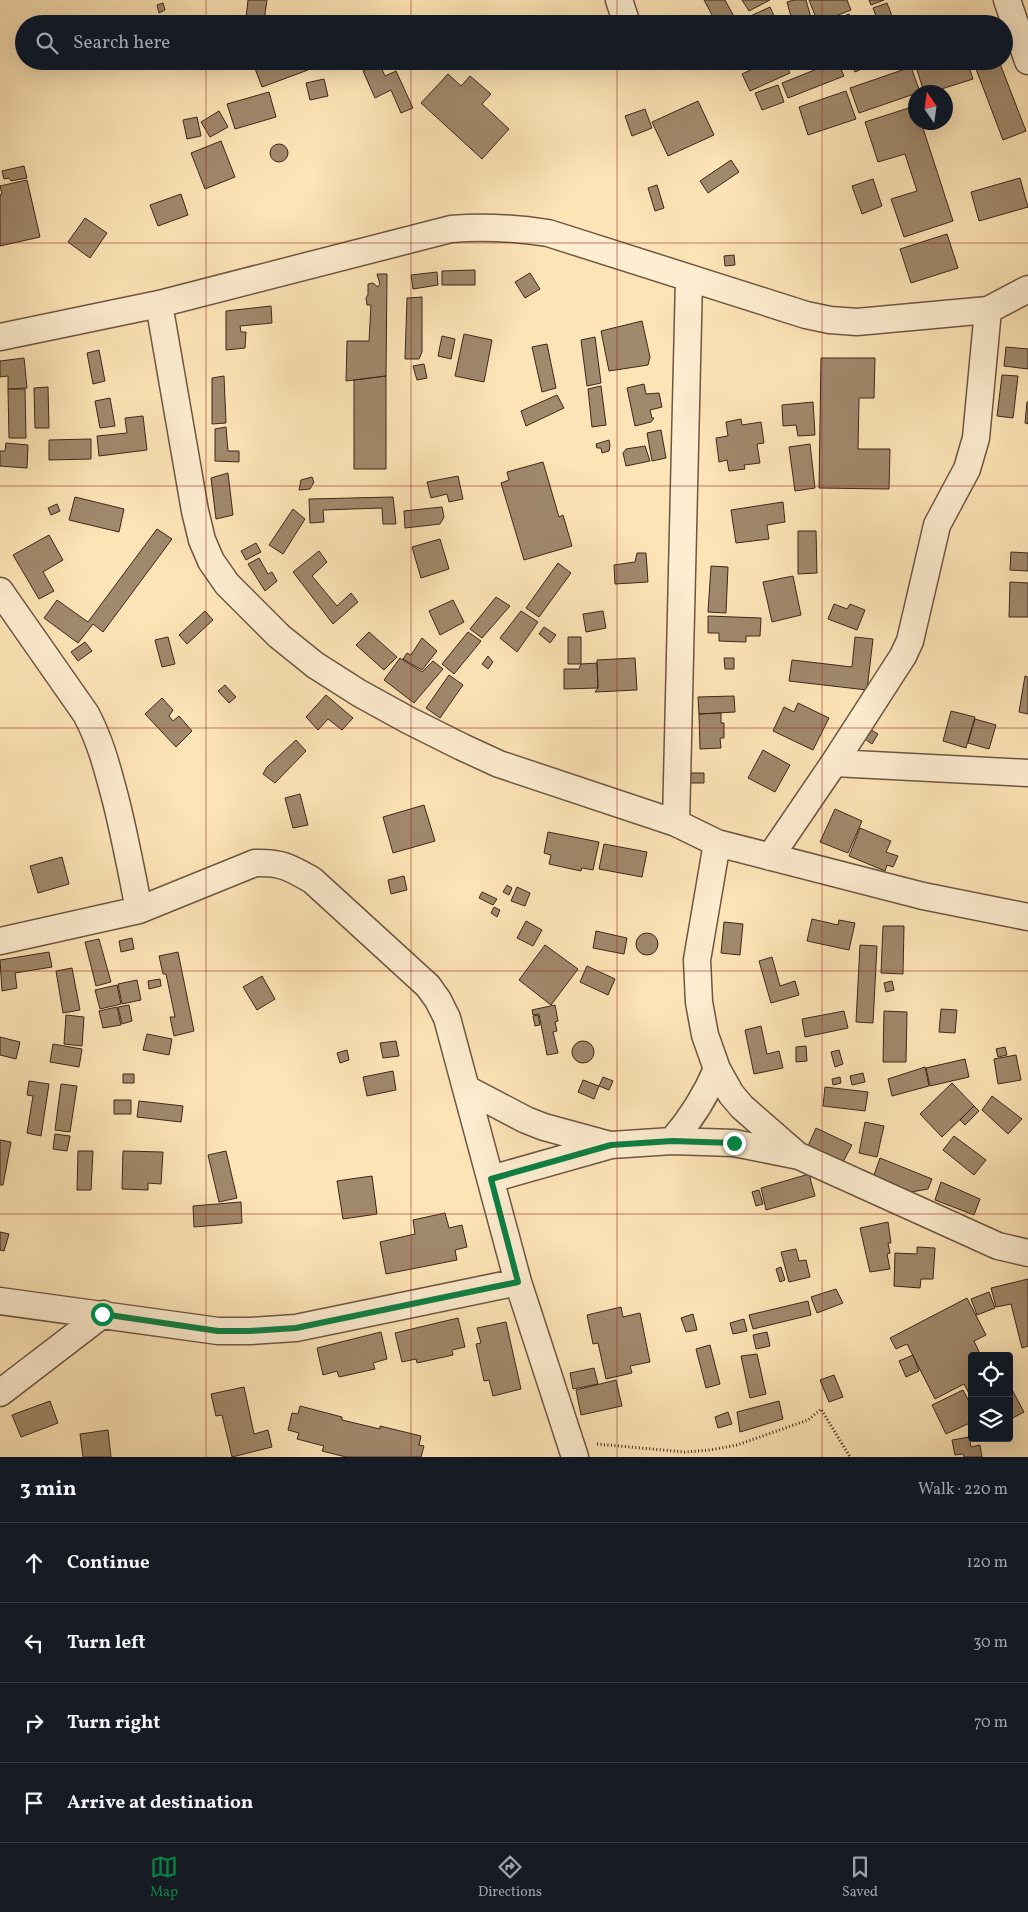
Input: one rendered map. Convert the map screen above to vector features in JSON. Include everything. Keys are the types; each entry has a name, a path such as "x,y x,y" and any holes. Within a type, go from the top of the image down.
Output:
{"street":[{"path":"619,0 624,15"},
{"path":"1007,0 1012,15"},
{"path":"1013,17 1028,61"},
{"path":"0,337 159,304 451,229 479,226 514,228 548,233 689,279 806,315 830,320 856,322 988,310 1028,290"},
{"path":"676,823 689,279"},
{"path":"159,304 195,512 202,540 212,561 227,584 242,601 279,636 315,665 408,720 499,764 676,823 718,843 923,896 1028,917"},
{"path":"770,857 834,763 903,656 910,640 937,525 967,469 976,438 988,310"},
{"path":"0,591 86,714 97,734 105,757 128,849 139,910"},
{"path":"834,763 1028,773"},
{"path":"718,843 697,960 699,1002 704,1027 717,1069 731,1094 742,1107 799,1156"},
{"path":"0,941 139,910 255,863 274,863 290,868 312,880 428,986 447,1018 518,1282 572,1449"},
{"path":"672,1141 697,1108 717,1069"},
{"path":"466,1089 526,1120 544,1127 611,1145"},
{"path":"491,1179 611,1145 672,1141 734,1143 799,1156 998,1246 1028,1253"},
{"path":"0,1301 218,1331 250,1331 296,1328 518,1282"},
{"path":"0,1393 102,1314"}],"path":[{"path":"572,1449 684,1452 710,1450 736,1445 808,1420 821,1409 850,1457"}],"building":[{"path":"248,0 267,0 265,15 246,15"},
{"path":"704,0 725,0 733,15 712,15"},
{"path":"742,0 770,0 749,11"},
{"path":"806,0 810,15 791,15 787,2"},
{"path":"809,0 847,0 851,10 838,15 815,15"},
{"path":"869,0 884,0 871,5"},
{"path":"163,3 165,10 159,13 157,5"},
{"path":"887,3 892,15 876,15 873,8"},
{"path":"770,7 774,15 753,15"},
{"path":"256,70 308,70 262,87"},
{"path":"382,70 385,76 396,71 413,108 401,113 391,90 375,98 363,71"},
{"path":"751,70 788,70 790,73 750,91 742,74"},
{"path":"814,70 841,70 844,76 788,98 782,83"},
{"path":"902,70 912,70 917,85 908,85 908,96 859,113 850,88"},
{"path":"917,70 970,70 973,79 953,85 922,85"},
{"path":"976,70 1002,70 1026,131 1003,140"},
{"path":"448,74 461,86 470,76 491,94 482,104 509,129 482,159 421,103"},
{"path":"324,79 328,96 310,100 306,83"},
{"path":"778,85 784,102 762,110 755,93"},
{"path":"846,91 856,119 808,135 799,107"},
{"path":"269,92 276,117 235,129 227,104"},
{"path":"698,101 714,135 668,156 652,122"},
{"path":"908,108 908,130 924,130 953,221 904,237 891,199 917,191 905,154 878,162 865,122"},
{"path":"645,109 652,128 632,136 625,116"},
{"path":"219,111 228,127 210,137 201,122"},
{"path":"197,117 201,136 187,139 183,120"},
{"path":"221,141 235,177 205,189 191,153"},
{"path":"279,144 285,147 288,153 285,159 279,162 273,159 270,153 273,147"},
{"path":"731,160 739,172 708,193 700,181"},
{"path":"24,166 27,178 11,181 9,178 4,179 2,171"},
{"path":"1020,178 1028,207 979,221 971,192"},
{"path":"873,179 882,206 862,214 852,186"},
{"path":"27,180 40,237 0,246 0,195 2,194 0,186"},
{"path":"657,185 664,208 655,211 648,188"},
{"path":"181,194 188,215 158,226 150,205"},
{"path":"85,218 107,233 90,258 68,242"},
{"path":"947,234 958,268 911,283 900,249"},
{"path":"734,255 735,265 725,266 724,256"},
{"path":"475,270 475,285 442,285 442,271"},
{"path":"437,272 438,285 413,289 411,275"},
{"path":"530,273 540,289 525,298 515,282"},
{"path":"377,274 387,274 386,376 346,381 347,341 369,341 371,305 367,305 366,298 368,295 368,284 373,283 378,287 380,284"},
{"path":"422,297 422,352 419,359 405,359 407,298"},
{"path":"271,306 272,323 240,326 241,332 246,332 245,348 226,350 226,311"},
{"path":"642,321 650,357 648,365 609,371 601,331"},
{"path":"464,334 492,340 484,382 455,376"},
{"path":"442,336 455,339 451,359 438,356"},
{"path":"595,337 601,383 587,386 581,340"},
{"path":"547,344 556,388 542,392 532,347"},
{"path":"1006,347 1028,349 1028,369 1004,366"},
{"path":"99,350 105,381 93,384 87,353"},
{"path":"24,358 27,388 8,389 8,376 0,377 0,361"},
{"path":"821,358 875,358 874,398 859,398 858,449 890,449 889,489 819,488"},
{"path":"424,364 427,378 417,380 413,366"},
{"path":"1002,375 1018,376 1013,418 997,416"},
{"path":"224,376 226,423 212,424 212,378"},
{"path":"386,376 386,469 354,469 354,380"},
{"path":"644,384 646,394 659,393 662,407 650,410 652,418 654,418 651,422 635,426 627,388"},
{"path":"601,386 606,425 592,427 588,389"},
{"path":"48,387 49,428 35,428 34,388"},
{"path":"8,389 25,389 26,438 9,438"},
{"path":"557,395 564,408 526,426 521,411"},
{"path":"110,398 115,426 100,428 95,401"},
{"path":"813,402 815,435 798,436 796,425 783,426 782,405"},
{"path":"1028,402 1028,424 1025,423"},
{"path":"143,416 147,450 99,456 97,436 127,433 125,418"},
{"path":"741,419 742,425 761,422 764,443 757,444 760,463 744,465 745,469 729,471 727,460 719,462 716,438 728,436 726,422"},
{"path":"226,427 228,451 239,451 239,462 215,461 215,429"},
{"path":"661,430 666,458 652,461 647,433"},
{"path":"91,439 91,459 49,460 49,440"},
{"path":"609,440 609,451 602,453 601,448 597,448 596,444"},
{"path":"6,443 28,445 27,468 0,466 0,451 5,451"},
{"path":"810,444 815,488 795,491 789,447"},
{"path":"645,446 650,461 626,466 623,453 626,449"},
{"path":"543,462 559,517 563,515 572,546 524,560 501,483 509,480 507,472"},
{"path":"228,473 233,515 216,519 211,478"},
{"path":"458,476 463,499 449,502 447,494 431,498 427,482"},
{"path":"312,477 314,482 310,489 299,490 301,480"},
{"path":"75,497 124,509 119,532 69,520"},
{"path":"393,497 396,524 383,524 382,508 323,510 324,522 310,523 309,499"},
{"path":"783,502 785,522 767,525 769,539 736,543 731,510"},
{"path":"57,504 60,511 51,515 48,508"},
{"path":"442,507 444,517 440,524 405,528 404,511"},
{"path":"293,509 305,519 283,554 269,545"},
{"path":"157,529 172,539 103,632 93,624 78,643 44,618 57,600 88,622"},
{"path":"798,531 816,531 817,573 798,574"},
{"path":"49,535 63,560 43,572 54,591 39,599 13,555"},
{"path":"440,539 449,569 421,578 412,547"},
{"path":"256,543 261,552 246,560 241,551"},
{"path":"319,551 327,562 312,576 337,606 351,593 358,602 333,624 293,572"},
{"path":"1011,552 1028,553 1028,571 1010,570"},
{"path":"637,553 646,553 648,582 615,584 614,565 635,562"},
{"path":"259,558 268,574 272,572 277,581 265,591 248,564"},
{"path":"558,563 571,573 539,617 526,608"},
{"path":"711,566 728,567 726,613 708,612"},
{"path":"793,576 801,615 772,622 763,582"},
{"path":"1010,582 1028,583 1028,617 1009,617"},
{"path":"496,597 510,606 482,638 470,629"},
{"path":"453,600 464,622 440,635 429,611"},
{"path":"834,604 847,609 850,604 865,610 857,630 828,619"},
{"path":"205,611 213,620 187,644 179,635"},
{"path":"521,611 538,622 517,652 500,638"},
{"path":"603,611 606,628 586,632 583,614"},
{"path":"708,616 761,618 760,636 746,636 746,642 719,641 719,633 708,633"},
{"path":"544,627 556,635 550,643 539,634"},
{"path":"369,632 397,657 384,670 356,645"},
{"path":"468,632 481,641 454,674 442,664"},
{"path":"168,637 175,664 162,667 155,640"},
{"path":"568,637 581,637 581,664 568,664"},
{"path":"855,637 873,639 867,690 789,681 792,660 852,667"},
{"path":"422,638 437,651 422,670 403,659 407,653 411,655"},
{"path":"85,642 92,651 78,661 71,652"},
{"path":"488,656 493,662 488,669 482,664"},
{"path":"400,658 422,672 433,661 443,669 414,703 384,680"},
{"path":"635,658 637,690 595,692 598,688 597,660"},
{"path":"724,658 734,658 734,669 725,669"},
{"path":"597,663 598,688 564,689 564,669 579,669 581,664"},
{"path":"449,675 463,685 440,718 426,708"},
{"path":"1025,676 1028,677 1028,714 1019,712"},
{"path":"225,685 236,697 229,703 218,691"},
{"path":"326,695 353,718 342,730 328,719 318,730 306,717"},
{"path":"734,696 735,712 699,714 698,697"},
{"path":"162,698 173,710 169,716 173,721 179,716 192,731 176,747 145,714"},
{"path":"798,703 829,718 813,750 773,731 784,707 794,712"},
{"path":"951,711 975,717 966,748 943,741"},
{"path":"721,713 721,723 724,723 724,738 720,738 721,748 700,749 699,714"},
{"path":"975,719 996,725 989,749 968,743"},
{"path":"868,728 878,734 872,744 862,737"},
{"path":"296,740 306,751 275,783 263,774 267,767"},
{"path":"763,750 790,765 775,792 748,778"},
{"path":"691,773 704,773 704,783 690,783"},
{"path":"300,794 308,825 293,828 285,798"},
{"path":"424,805 435,841 393,853 383,817"},
{"path":"835,809 862,821 848,853 820,842"},
{"path":"860,828 891,841 886,852 898,856 893,867 887,865 885,871 849,856"},
{"path":"548,832 599,842 593,870 582,868 581,871 549,864 551,855 544,853"},
{"path":"604,844 647,852 642,877 599,869"},
{"path":"62,857 69,884 38,893 30,866"},
{"path":"404,876 407,890 391,894 388,880"},
{"path":"507,885 512,888 509,895 503,892"},
{"path":"517,887 530,893 525,906 511,901"},
{"path":"482,892 497,899 493,905 479,898"},
{"path":"494,907 500,910 497,917 491,913"},
{"path":"812,919 838,925 839,920 855,923 849,950 807,941"},
{"path":"526,921 542,930 533,946 517,938"},
{"path":"724,922 743,924 740,955 721,953"},
{"path":"883,926 904,926 903,974 881,973"},
{"path":"596,931 627,938 624,954 593,948"},
{"path":"647,933 657,940 658,944 651,954 647,955 637,948 636,944 643,934"},
{"path":"132,938 134,949 121,952 119,941"},
{"path":"99,939 111,982 96,986 85,942"},
{"path":"545,945 578,969 551,1005 519,980"},
{"path":"860,945 877,946 873,1023 856,1022"},
{"path":"49,952 52,967 15,973 17,988 2,991 0,960"},
{"path":"178,952 194,1031 174,1036 170,1017 175,1017 166,974 163,974 159,956"},
{"path":"772,957 780,986 795,981 799,995 771,1003 759,961"},
{"path":"587,966 615,979 608,995 580,982"},
{"path":"72,968 80,1010 63,1013 56,971"},
{"path":"262,976 275,999 257,1010 243,987"},
{"path":"160,979 161,986 149,989 148,981"},
{"path":"137,980 141,1000 122,1004 118,984"},
{"path":"892,981 894,990 886,992 884,983"},
{"path":"117,985 121,1004 100,1009 95,990"},
{"path":"129,1005 132,1021 122,1024 118,1007"},
{"path":"555,1005 558,1021 555,1022 557,1031 553,1032 558,1053 547,1055 539,1014 533,1015 532,1010"},
{"path":"117,1007 121,1025 103,1028 99,1011"},
{"path":"941,1009 957,1010 955,1033 939,1032"},
{"path":"844,1011 848,1028 805,1037 802,1019"},
{"path":"884,1011 907,1012 906,1062 883,1062"},
{"path":"66,1015 84,1017 82,1046 64,1044"},
{"path":"538,1015 540,1025 535,1026 533,1016"},
{"path":"761,1026 767,1054 779,1051 783,1068 754,1074 745,1030"},
{"path":"147,1034 172,1039 169,1055 143,1050"},
{"path":"0,1037 20,1042 16,1059 0,1055"},
{"path":"396,1041 399,1056 383,1058 380,1043"},
{"path":"583,1041 591,1044 594,1052 591,1060 583,1063 575,1060 572,1052 575,1044"},
{"path":"53,1044 82,1049 79,1067 50,1062"},
{"path":"806,1046 807,1061 796,1062 796,1047"},
{"path":"1005,1047 1007,1055 998,1057 996,1049"},
{"path":"347,1050 349,1060 340,1063 337,1053"},
{"path":"839,1050 843,1064 835,1067 831,1052"},
{"path":"1016,1055 1021,1080 998,1084 994,1059"},
{"path":"965,1059 969,1077 930,1086 926,1068"},
{"path":"925,1067 929,1086 892,1096 888,1079"},
{"path":"393,1071 396,1090 367,1096 363,1077"},
{"path":"863,1073 865,1082 852,1085 850,1076"},
{"path":"123,1074 134,1074 134,1083 123,1083"},
{"path":"603,1077 613,1081 609,1090 599,1086"},
{"path":"840,1077 841,1083 833,1085 832,1079"},
{"path":"583,1080 599,1086 594,1099 578,1092"},
{"path":"29,1081 49,1084 41,1136 27,1133 33,1096 27,1095"},
{"path":"952,1083 974,1106 942,1137 920,1114"},
{"path":"61,1084 77,1086 70,1132 55,1130"},
{"path":"825,1087 868,1092 865,1111 823,1106"},
{"path":"992,1096 1022,1119 1008,1134 982,1110"},
{"path":"114,1100 131,1100 131,1114 114,1114"},
{"path":"139,1101 183,1106 181,1122 137,1117"},
{"path":"974,1106 979,1111 965,1125 960,1120"},
{"path":"865,1122 884,1126 877,1157 859,1153"},
{"path":"816,1128 852,1145 843,1162 808,1146"},
{"path":"55,1134 70,1136 67,1151 53,1149"},
{"path":"954,1136 986,1160 974,1175 943,1150"},
{"path":"0,1140 11,1142 3,1185 0,1185"},
{"path":"78,1151 93,1151 91,1190 77,1190"},
{"path":"123,1151 163,1152 161,1184 148,1183 148,1190 122,1189"},
{"path":"226,1151 237,1198 219,1202 208,1155"},
{"path":"880,1158 932,1179 928,1189 911,1192 874,1175"},
{"path":"809,1174 815,1196 766,1210 761,1188"},
{"path":"372,1176 377,1214 343,1219 337,1181"},
{"path":"941,1182 980,1199 974,1215 935,1200"},
{"path":"759,1190 763,1204 756,1206 752,1192"},
{"path":"241,1202 242,1223 194,1227 193,1206"},
{"path":"445,1213 449,1228 462,1225 467,1247 455,1250 457,1260 386,1274 380,1242 415,1234 413,1220"},
{"path":"888,1222 891,1243 888,1243 890,1253 887,1254 890,1269 870,1272 860,1228"},
{"path":"0,1232 9,1234 4,1251 0,1250"},
{"path":"917,1247 935,1248 933,1279 921,1279 920,1288 894,1286 895,1253 917,1254"},
{"path":"796,1249 799,1261 806,1260 810,1277 789,1282 781,1252"},
{"path":"781,1267 785,1280 780,1282 776,1269"},
{"path":"1028,1279 1028,1346 1022,1348 1011,1304 996,1307 991,1288"},
{"path":"836,1289 843,1303 817,1313 811,1297"},
{"path":"989,1292 995,1308 977,1315 971,1299"},
{"path":"967,1298 986,1335 974,1341 979,1352 968,1352 968,1392 964,1384 935,1399 907,1344 896,1349 890,1338"},
{"path":"808,1301 811,1315 753,1329 749,1315"},
{"path":"621,1307 623,1317 640,1313 650,1362 630,1366 632,1373 606,1379 598,1343 593,1344 587,1315"},
{"path":"693,1314 697,1330 686,1332 681,1318"},
{"path":"458,1318 465,1347 452,1350 453,1355 417,1363 416,1359 402,1362 395,1333"},
{"path":"744,1319 747,1331 733,1334 730,1323"},
{"path":"506,1322 521,1389 493,1396 489,1380 484,1381 476,1344 481,1343 477,1328"},
{"path":"381,1332 387,1359 373,1363 375,1369 339,1377 337,1371 323,1375 317,1348"},
{"path":"767,1332 770,1346 756,1349 753,1335"},
{"path":"710,1345 720,1384 706,1388 696,1349"},
{"path":"757,1354 766,1394 750,1398 741,1356"},
{"path":"913,1355 919,1371 906,1377 899,1361"},
{"path":"594,1368 598,1384 573,1389 570,1373"},
{"path":"834,1375 843,1397 829,1402 820,1380"},
{"path":"616,1380 622,1406 581,1415 576,1390"},
{"path":"244,1387 254,1434 268,1430 272,1447 232,1457 222,1415 216,1416 211,1394"},
{"path":"963,1390 968,1399 968,1424 946,1434 932,1405"},
{"path":"1013,1391 1024,1412 1013,1418"},
{"path":"50,1401 58,1423 21,1437 12,1415"},
{"path":"779,1401 783,1419 740,1432 737,1412"},
{"path":"300,1406 342,1417 342,1420 380,1429 380,1426 421,1436 419,1445 424,1446 421,1457 346,1457 322,1451 324,1446 297,1439 299,1433 288,1430 292,1413 298,1414"},
{"path":"728,1412 732,1424 718,1428 715,1417"},
{"path":"108,1430 111,1457 83,1457 80,1434"},
{"path":"968,1437 971,1447 980,1445 982,1457 964,1457 963,1454 955,1455 952,1440"}],"route":[{"path":"102,1314 218,1331 296,1328 518,1282 491,1179 611,1145 672,1141 734,1143"}]}
